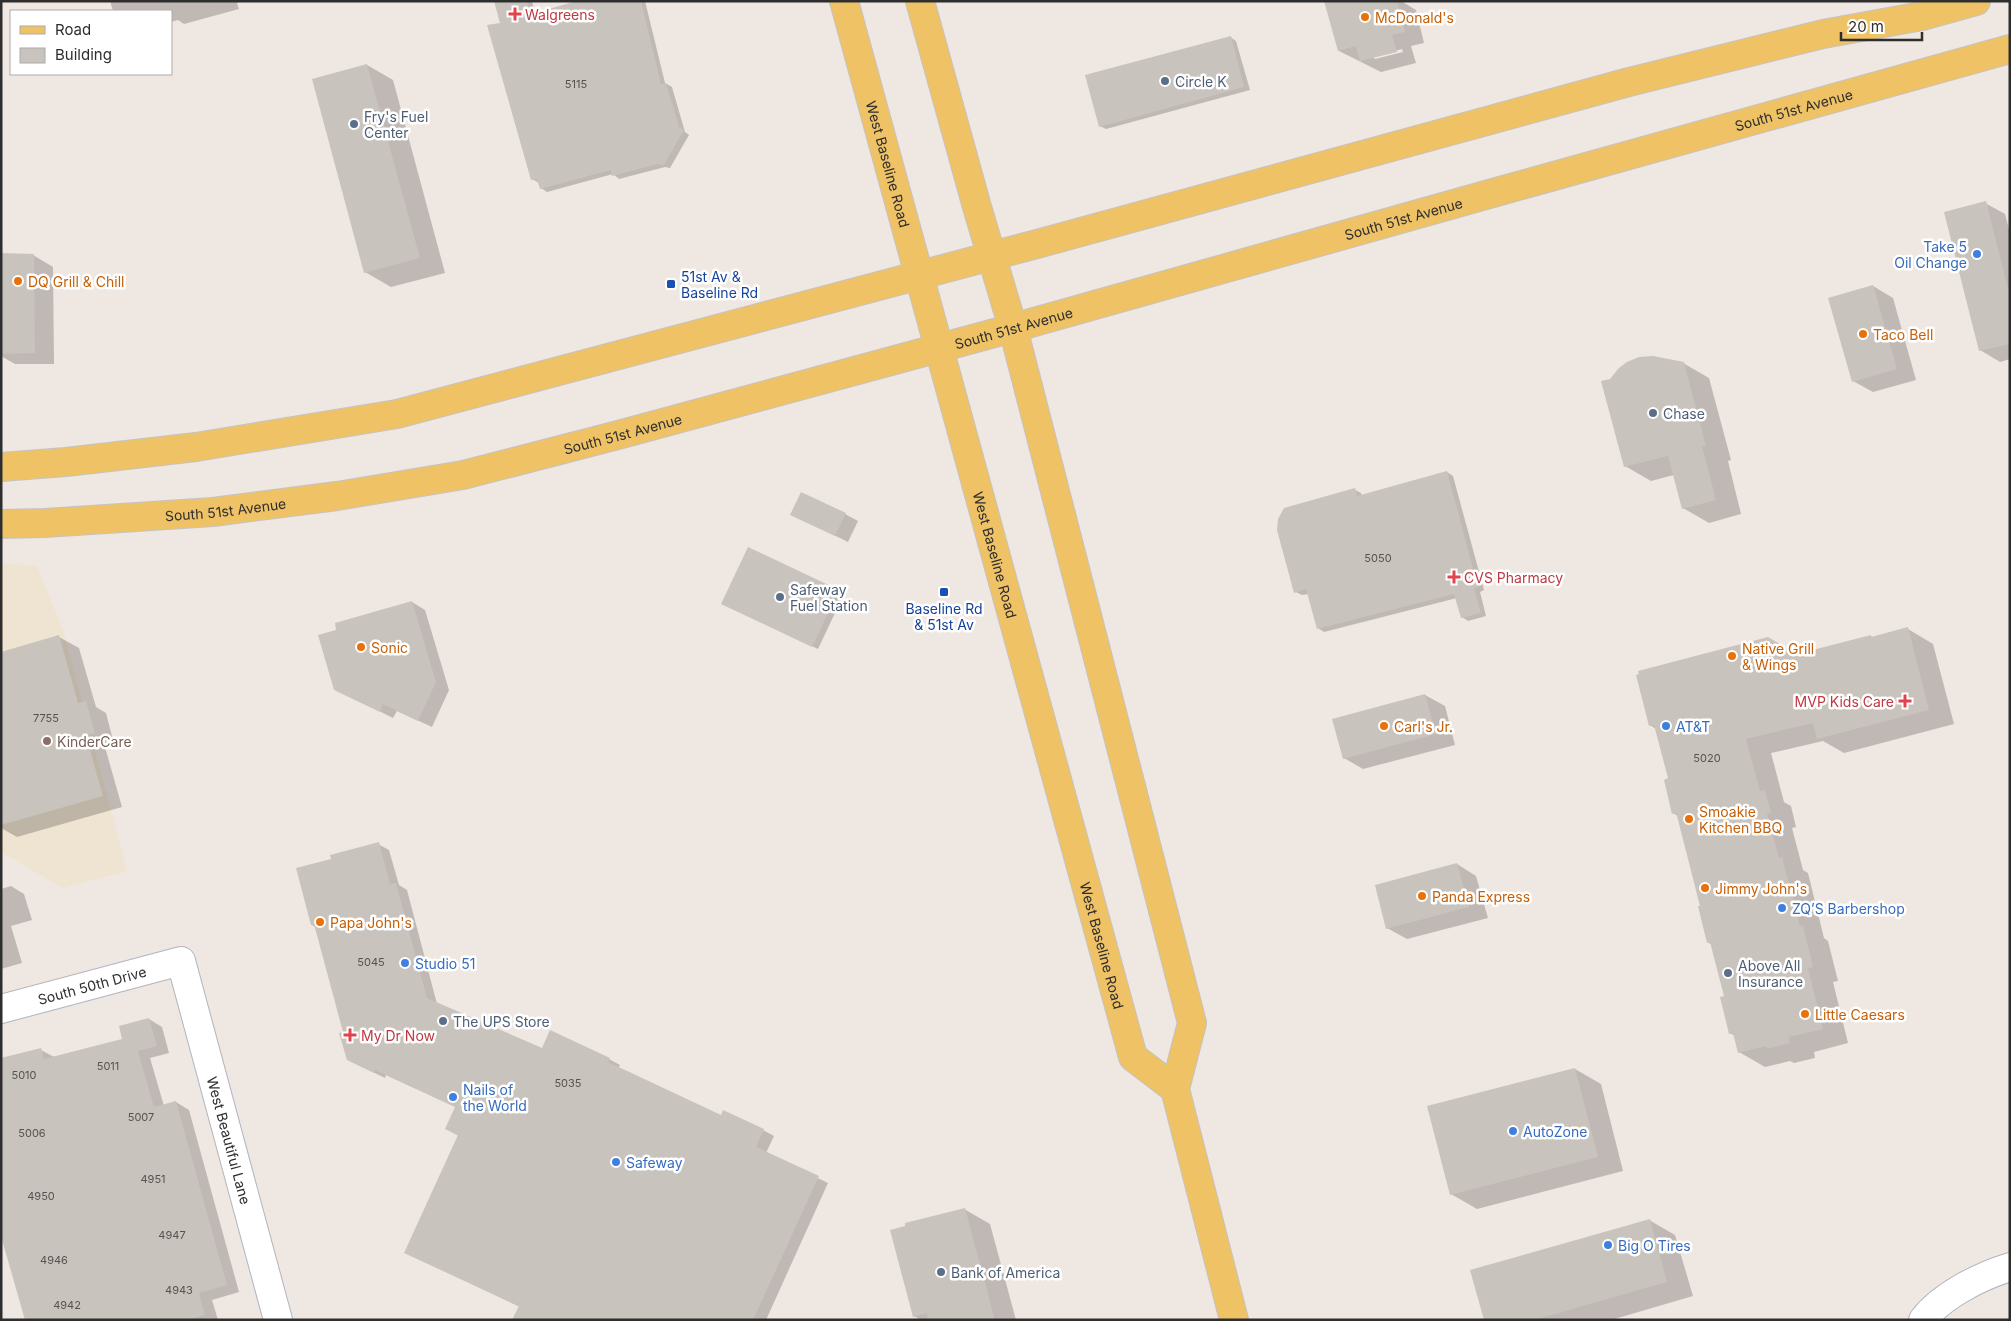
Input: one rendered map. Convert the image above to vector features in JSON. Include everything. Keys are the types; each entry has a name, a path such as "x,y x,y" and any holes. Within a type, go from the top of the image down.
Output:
{"main road":[{"name":"West Baseline Road","path":"844,1 1133,1057 1175,1089"},
{"path":"920,1 1013,328 1192,1023 1175,1089 1234,1320"},
{"path":"1,466 66,462 196,447 397,414 1629,82 1823,34 1922,16 1976,1"},
{"name":"South 51st Avenue","path":"1,524 213,512 337,496 463,475 618,436 938,349 2010,49"}],"street":[{"name":"South 50th Drive","path":"1,1009 181,961"},
{"name":"West Beautiful Lane","path":"181,961 278,1320"},
{"path":"1923,1320 1947,1299 1976,1279 2010,1267"}],"shaded area":[{"name":"KinderCare","path":"1,563 37,566 63,630 127,871 63,888 1,852"}],"building":[{"name":"Walgreens","path":"494,1 527,1 531,14 577,1 641,1 661,84 666,83 679,127 684,130 664,165 658,164 612,176 611,170 540,189 537,179 531,180 487,25 500,23"},
{"name":"McDonald's","path":"1324,1 1397,1 1405,32 1392,35 1397,52 1360,61 1356,46 1338,51"},
{"name":"Circle K","path":"1231,36 1244,87 1099,127 1085,75"},
{"name":"Fry's Fuel Center","path":"367,64 420,258 364,273 312,79"},
{"name":"Take 5 Oil Change","path":"1986,201 2010,296 2010,344 1979,351 1944,212"},
{"name":"DQ Grill & Chill","path":"1,253 34,254 35,353 1,354"},
{"name":"Taco Bell","path":"1873,285 1897,369 1852,382 1828,298"},
{"name":"Chase","path":"1653,356 1684,362 1706,446 1702,446 1716,500 1682,509 1668,456 1624,467 1601,381 1610,379 1627,362 1639,357"},
{"name":"CVS Pharmacy","path":"1447,471 1478,587 1474,588 1481,613 1461,618 1454,594 1317,629 1306,589 1294,593 1277,530 1278,519 1284,508 1355,488 1357,496"},
{"path":"801,492 846,513 835,536 790,515"},
{"name":"Safeway Fuel Station","path":"748,547 839,590 812,647 721,604"},
{"path":"412,601 436,682 418,721 383,704 380,712 334,690 318,635 336,630 335,623"},
{"path":"1908,627 1929,710 1817,739 1813,723 1746,739 1760,791 1765,790 1771,813 1767,814 1779,858 1782,857 1800,926 1803,925 1813,967 1808,968 1823,1029 1789,1037 1790,1043 1767,1049 1766,1046 1738,1053 1733,1033 1729,1034 1720,997 1724,996 1710,942 1707,943 1698,906 1700,906 1676,812 1672,814 1664,780 1668,778 1654,725 1649,726 1636,675 1639,674 1638,671 1768,637 1797,654"},
{"path":"59,635 78,703 86,701 95,733 86,736 103,796 1,825 1,652"},
{"name":"Carl's Jr.","path":"1425,694 1436,734 1343,759 1332,719"},
{"name":"Safeway","path":"379,842 390,884 396,883 427,998 542,1048 550,1030 610,1058 608,1062 721,1115 723,1110 764,1129 756,1147 819,1176 753,1320 512,1320 519,1306 404,1253 458,1135 445,1129 455,1107 375,1070 374,1073 347,1060 339,1033 343,1032 314,924 311,925 296,868 331,859 330,855"},
{"name":"Panda Express","path":"1457,863 1469,907 1386,929 1375,885"},
{"path":"149,1018 157,1046 138,1051 154,1107 176,1101 227,1285 199,1293 205,1315 187,1320 25,1320 1,1236 1,1058 41,1048 44,1059 122,1039 119,1026"},
{"name":"AutoZone","path":"1575,1068 1598,1157 1450,1195 1427,1106"},
{"name":"Bank of America","path":"965,1208 995,1320 928,1320 927,1313 913,1317 890,1230 905,1226 905,1223"},
{"name":"Big O Tires","path":"1650,1219 1667,1282 1534,1320 1484,1320 1470,1270"}],"place":[{"name":"Walgreens","path":"515,14"},
{"name":"McDonald's","path":"1365,17"},
{"name":"Circle K","path":"1165,81"},
{"name":"Fry's Fuel Center","path":"354,124"},
{"name":"Take 5 Oil Change","path":"1977,254"},
{"name":"DQ Grill & Chill","path":"18,281"},
{"name":"51st Av & Baseline Rd","path":"671,284"},
{"name":"Taco Bell","path":"1863,334"},
{"name":"Chase","path":"1653,413"},
{"name":"CVS Pharmacy","path":"1454,577"},
{"name":"Baseline Rd & 51st Av","path":"944,592"},
{"name":"Safeway Fuel Station","path":"780,597"},
{"name":"Sonic","path":"361,647"},
{"name":"Native Grill & Wings","path":"1732,656"},
{"name":"MVP Kids Care","path":"1905,701"},
{"name":"Carl's Jr.","path":"1384,726"},
{"name":"AT&T","path":"1666,726"},
{"name":"KinderCare","path":"47,741"},
{"name":"Smoakie Kitchen BBQ","path":"1689,819"},
{"name":"Jimmy John's","path":"1705,888"},
{"name":"Panda Express","path":"1422,896"},
{"name":"ZQ’S Barbershop","path":"1782,908"},
{"name":"Papa John's","path":"320,922"},
{"name":"Studio 51","path":"405,963"},
{"name":"Above All Insurance","path":"1728,973"},
{"name":"Little Caesars","path":"1805,1014"},
{"name":"The UPS Store","path":"443,1021"},
{"name":"My Dr Now","path":"350,1035"},
{"name":"Nails of the World","path":"453,1097"},
{"name":"AutoZone","path":"1513,1131"},
{"name":"Safeway","path":"616,1162"},
{"name":"Big O Tires","path":"1608,1245"},
{"name":"Bank of America","path":"941,1272"}]}
